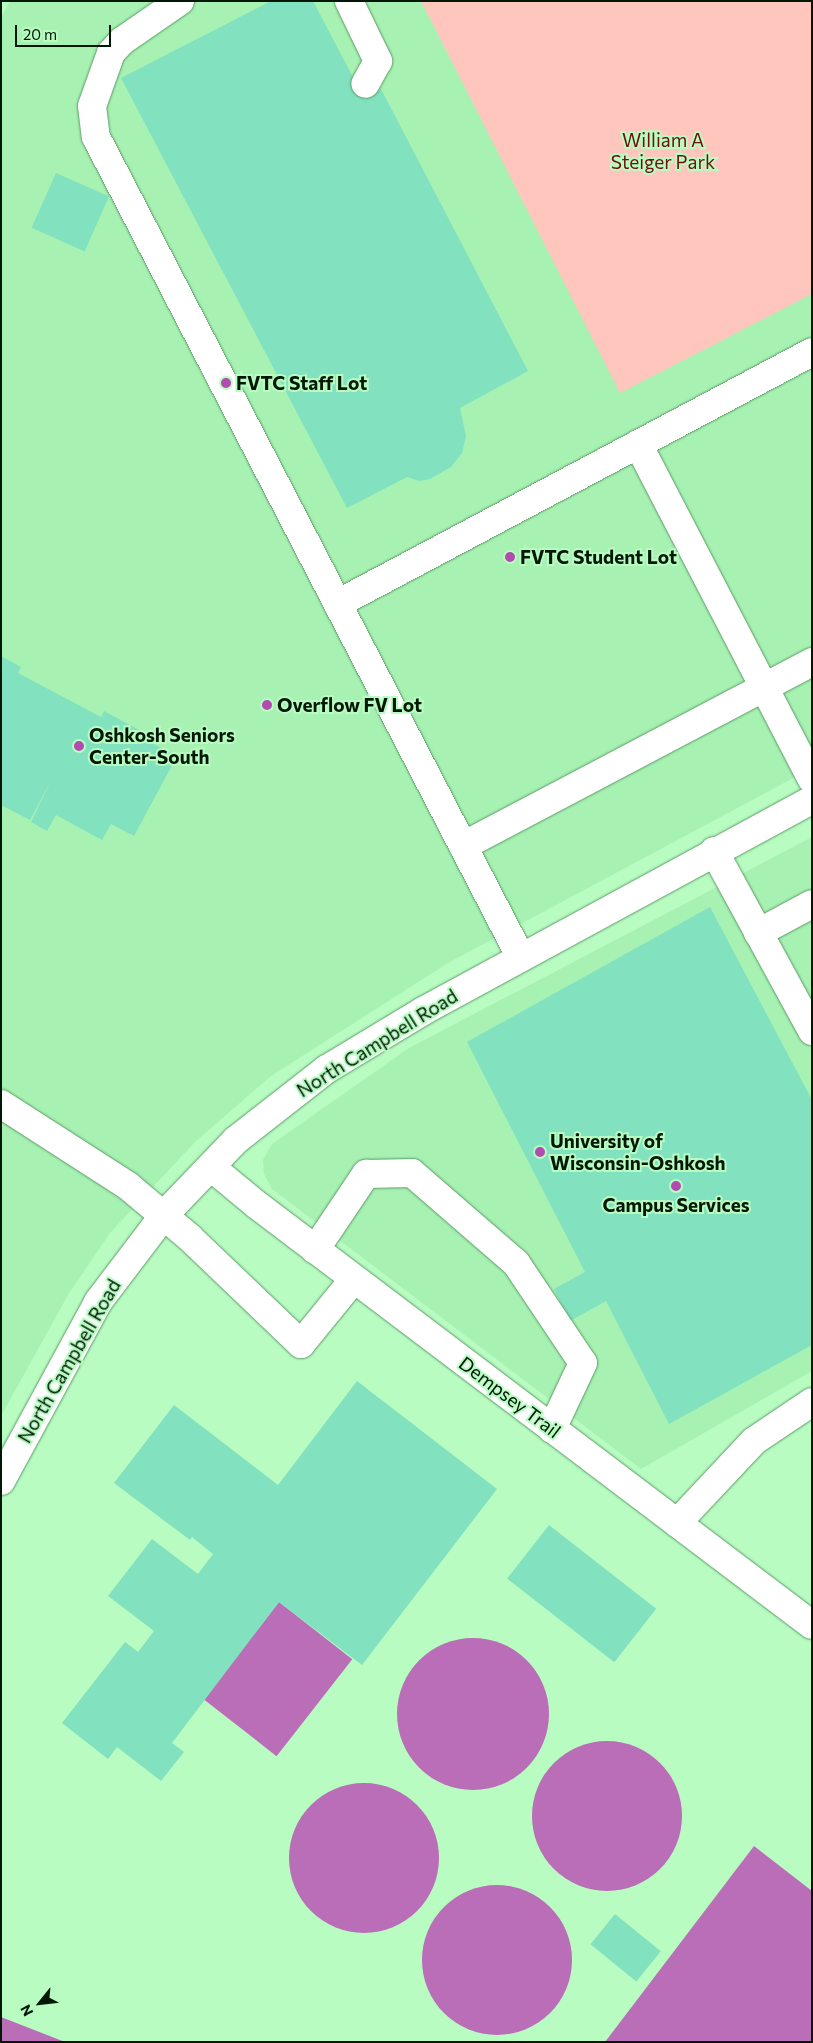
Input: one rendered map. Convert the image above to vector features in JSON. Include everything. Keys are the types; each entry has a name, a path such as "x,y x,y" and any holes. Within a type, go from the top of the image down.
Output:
{"street":[{"path":"180,1 129,36 112,54 92,106 96,137 324,583 339,603 521,958"},
{"path":"349,1 378,61 365,84"},
{"path":"339,603 812,352"},
{"path":"638,444 812,779"},
{"path":"463,846 812,662"},
{"name":"North Campbell Road","path":"1,1481 98,1302 164,1215 236,1140 327,1069 521,958 714,851 812,800"},
{"path":"714,851 812,1031"},
{"path":"758,933 812,904"},
{"path":"1,1104 128,1186 164,1215 301,1344 354,1279"},
{"name":"Dempsey Trail","path":"211,1167 315,1250 812,1625"},
{"path":"315,1250 366,1174 412,1173 516,1263 582,1363 552,1429"},
{"path":"677,1523 754,1441 812,1402"}],"shaded area":[{"path":"10,1 812,1 812,768 448,963 271,1076 195,1142 110,1233 68,1295 1,1416 1,18"},
{"name":"University of Wisconsin-Oshkosh","path":"812,837 812,1371 641,1469 272,1189 264,1174 263,1160 272,1144 409,1048"},
{"path":"279,1602 352,1659 277,1756 203,1699"},
{"path":"473,1638 502,1644 527,1660 543,1685 549,1714 543,1743 527,1768 502,1784 473,1790 444,1784 419,1768 403,1743 397,1714 403,1685 419,1660 444,1644"},
{"path":"607,1741 622,1742 636,1746 649,1753 660,1763 670,1774 677,1787 681,1801 681,1831 677,1845 670,1858 660,1869 649,1879 636,1886 622,1890 607,1891 592,1890 578,1886 565,1879 554,1869 544,1858 537,1845 533,1831 532,1816 533,1801 537,1787 544,1774 554,1763 565,1753 578,1746 592,1742"},
{"path":"364,1783 379,1784 393,1788 406,1795 417,1805 427,1816 434,1829 438,1843 438,1873 434,1887 427,1900 417,1911 406,1921 393,1928 379,1932 364,1933 349,1932 335,1928 322,1921 311,1911 301,1900 294,1887 290,1873 289,1858 290,1843 294,1829 301,1816 311,1805 322,1795 335,1788 349,1784"},
{"path":"754,1846 812,1891 812,2042 605,2042"},
{"path":"497,1885 512,1886 526,1890 539,1897 550,1907 560,1918 567,1931 571,1945 571,1975 567,1989 560,2002 550,2013 539,2023 526,2030 512,2034 497,2035 482,2034 468,2030 455,2023 444,2013 434,2002 427,1989 423,1975 422,1960 423,1945 427,1931 434,1918 444,1907 455,1897 468,1890 482,1886"},
{"path":"1,2017 65,2042 1,2042"}],"green space":[{"name":"William A Steiger Park","path":"421,1 812,1 812,294 620,393"}],"building":[{"path":"271,1 313,1 364,98 381,89 528,371 460,408 466,436 462,453 451,467 430,479 419,481 407,477 347,508 121,78"},
{"path":"56,173 109,197 85,251 32,228"},
{"name":"Oshkosh Seniors Center-South","path":"1,656 21,667 18,673 101,717 104,711 141,731 138,736 177,756 134,836 111,824 102,840 56,815 47,831 31,822 51,781 30,820 1,805"},
{"name":"Campus Services","path":"710,907 812,1100 812,1345 669,1424 606,1301 570,1321 554,1289 585,1272 467,1042"},
{"path":"357,1381 497,1489 362,1665 279,1602 172,1743 184,1752 161,1781 117,1747 108,1759 62,1723 125,1642 138,1652 154,1631 108,1596 152,1539 198,1574 213,1554 192,1537 190,1540 114,1483 174,1405 278,1485"},
{"path":"549,1525 656,1609 614,1662 507,1579"},
{"path":"615,1914 661,1951 636,1981 590,1944"}],"place":[{"name":"FVTC Staff Lot","path":"226,383"},
{"name":"FVTC Student Lot","path":"510,557"},
{"name":"Overflow FV Lot","path":"267,705"},
{"name":"Oshkosh Seniors Center-South","path":"79,746"},
{"name":"University of Wisconsin-Oshkosh","path":"540,1152"},
{"name":"Campus Services","path":"676,1186"}]}
